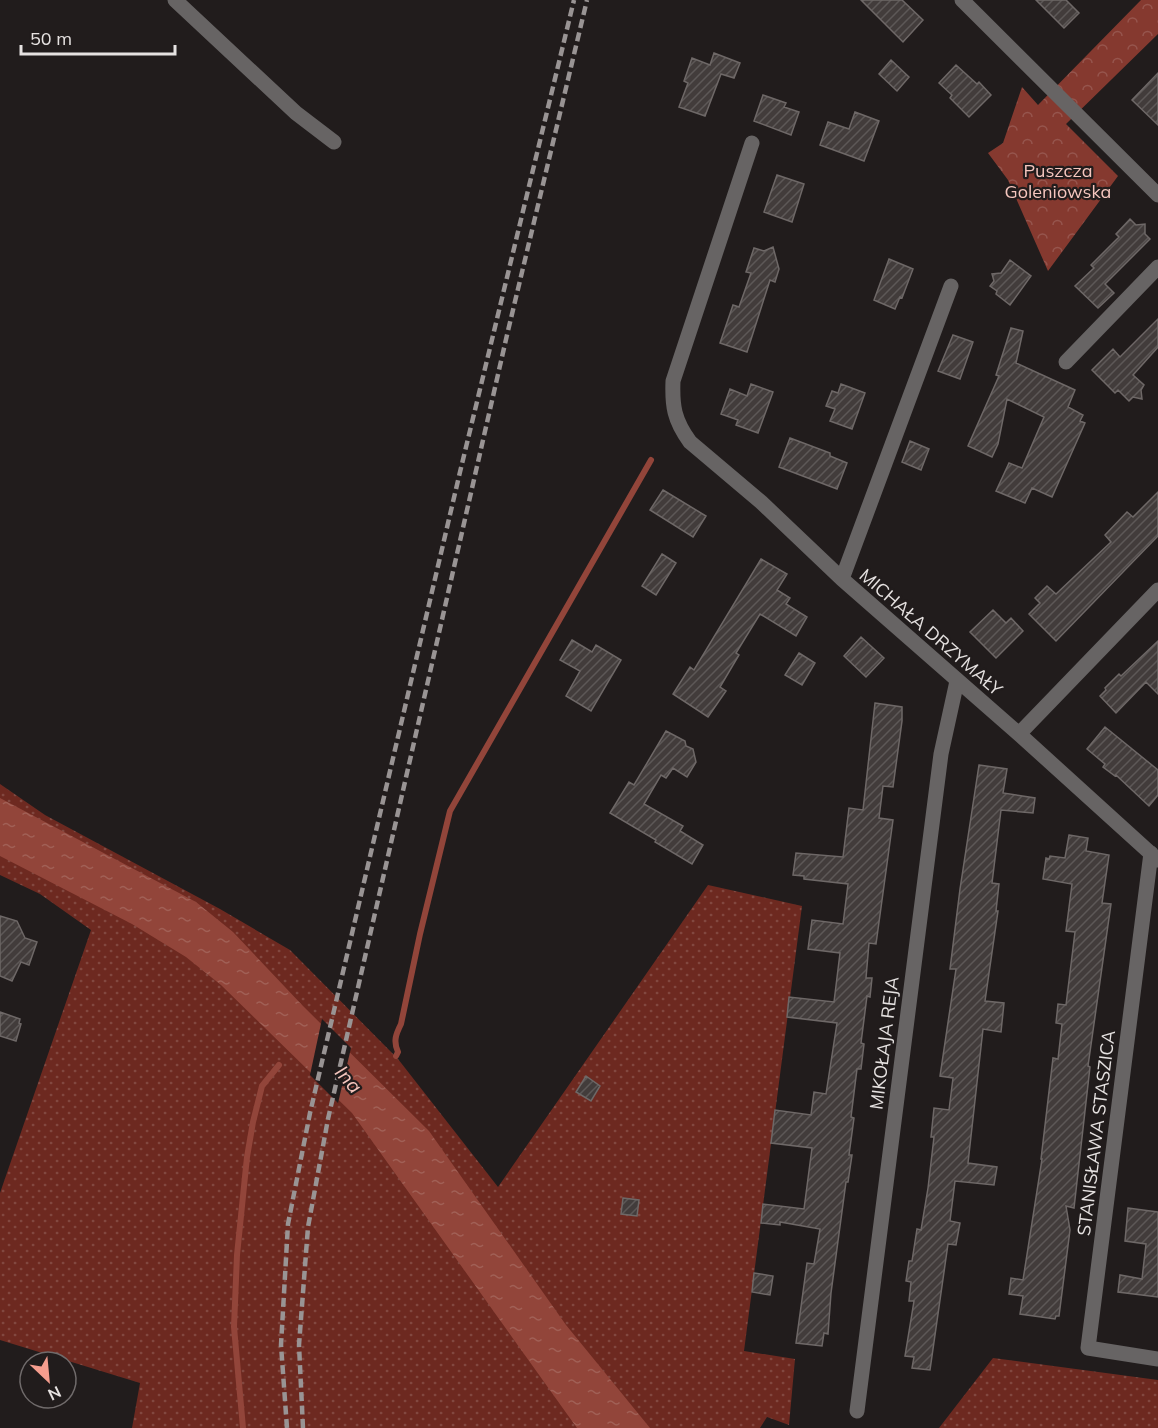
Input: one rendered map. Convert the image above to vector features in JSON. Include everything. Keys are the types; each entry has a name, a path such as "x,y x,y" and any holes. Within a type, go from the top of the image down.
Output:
{"street":[{"path":"175,0 296,113 334,142"},
{"path":"962,0 1158,195"},
{"name":"MICHAŁA DRZYMAŁY","path":"752,143 673,381 672,404 682,431 690,442 769,509 842,579 1019,734 1154,857"},
{"path":"1066,362 1158,267"},
{"path":"842,579 951,286"},
{"path":"1019,734 1158,590"},
{"name":"MIKOŁAJA REJA","path":"857,1411 941,754 957,681"},
{"name":"STANISŁAWA STASZICA","path":"1154,857 1088,1348 1158,1359"}],"shaded area":[{"path":"0,784 45,815 220,909 290,950 398,1059 498,1187 708,885 802,906 744,1351 795,1359 789,1425 767,1417 760,1428 132,1428 140,1383 78,1364 78,1350 33,1350 0,1340 0,1193 91,930 40,894 0,875"},
{"path":"993,1358 1158,1380 1158,1428 939,1428"}],"green space":[{"name":"Puszcza Goleniowska","path":"1141,0 1158,0 1158,34 1066,124 1118,176 1048,271 1008,180 988,153 1003,143 1022,87 1038,105"}],"water":[{"name":"Ina","path":"0,798 196,902 233,932 302,1005 429,1131 566,1325 650,1428 577,1428 352,1113 221,985 186,957 132,924 0,856"}],"pier":[{"path":"322,1019 351,1048 338,1103 310,1075"}],"building":[{"path":"861,0 902,0 923,20 903,42"},
{"path":"1036,0 1066,0 1079,13 1064,28"},
{"path":"714,53 740,63 734,78 721,74 705,116 679,107 688,83 684,81 692,58 710,65"},
{"path":"891,60 909,77 897,91 879,74"},
{"path":"956,65 977,84 979,82 991,95 969,117 950,98 952,95 939,83"},
{"path":"1158,73 1158,125 1132,100"},
{"path":"763,95 786,103 784,107 799,112 791,135 754,121"},
{"path":"855,112 879,121 864,161 820,145 828,122 849,129"},
{"path":"777,175 804,184 792,222 764,212"},
{"path":"1130,219 1136,225 1145,224 1145,234 1150,239 1105,284 1114,293 1098,308 1075,286 1094,268 1091,265 1119,237 1116,234"},
{"path":"773,247 779,269 775,282 770,280 747,352 720,343 733,305 739,307 751,273 746,272 754,248 764,251"},
{"path":"889,259 913,269 902,298 900,297 895,309 874,300"},
{"path":"1010,260 1031,276 1010,305 990,286 994,281 992,274 1001,273"},
{"path":"1158,319 1158,347 1133,375 1144,385 1141,390 1142,399 1133,397 1129,401 1118,390 1115,393 1092,370 1113,349 1120,357"},
{"path":"1011,328 1023,331 1016,363 1075,390 1068,407 1083,415 1080,421 1085,423 1052,497 1032,488 1025,503 996,491 1009,463 1022,468 1044,417 1007,399 998,444 992,457 968,446 999,376 996,375"},
{"path":"953,335 973,342 960,379 938,371"},
{"path":"751,384 773,392 758,433 736,425 738,420 721,414 730,389 747,396"},
{"path":"841,384 865,393 852,429 830,421 835,409 826,406 832,391 838,393"},
{"path":"790,438 830,453 830,456 847,463 837,489 779,467"},
{"path":"910,441 929,449 921,470 902,462"},
{"path":"663,490 706,516 693,537 650,510"},
{"path":"1158,492 1158,536 1056,641 1029,614 1040,603 1035,598 1047,586 1056,594 1111,542 1105,535 1127,512 1133,517"},
{"path":"662,554 676,563 656,595 642,586"},
{"path":"761,559 787,574 777,590 790,598 786,604 807,617 796,636 760,614 736,653 739,655 720,687 726,691 708,717 673,694 690,667 694,670"},
{"path":"993,610 1006,623 1011,618 1023,631 996,658 970,632"},
{"path":"861,637 884,658 866,677 844,656"},
{"path":"572,640 592,652 596,645 621,660 591,711 566,696 580,671 560,660"},
{"path":"1158,641 1158,694 1146,682 1116,713 1100,696 1119,674 1121,676"},
{"path":"799,653 815,663 802,685 785,675"},
{"path":"875,703 902,707 902,721 893,787 883,786 879,818 893,820 876,944 869,943 866,978 872,978 870,997 867,996 861,1043 864,1044 861,1069 857,1069 851,1117 854,1118 849,1155 852,1155 848,1182 846,1182 831,1293 828,1334 824,1333 822,1346 796,1343 807,1263 814,1264 820,1229 780,1222 780,1225 761,1223 763,1204 804,1209 812,1148 771,1143 775,1110 811,1115 814,1092 826,1094 837,1023 787,1017 789,997 834,1002 840,953 808,949 812,920 843,924 848,884 804,879 804,876 793,875 796,853 843,857 849,808 863,810"},
{"path":"1105,727 1158,770 1158,795 1149,806 1116,775 1103,767 1105,764 1087,749"},
{"path":"666,731 685,741 686,746 693,749 696,762 687,777 673,768 666,778 661,775 644,804 683,826 680,831 703,845 692,864 610,813 629,782 634,785"},
{"path":"979,765 1007,769 1003,793 1035,798 1033,813 1001,810 992,883 999,884 996,911 998,911 985,1001 1004,1003 1001,1032 983,1029 968,1163 997,1167 994,1185 955,1181 950,1221 960,1223 956,1245 948,1244 930,1370 912,1368 914,1357 905,1356 914,1301 909,1301 911,1282 906,1281 917,1229 921,1230 928,1188 934,1137 931,1137 934,1108 949,1110 953,1078 940,1076 956,969 950,969 960,889"},
{"path":"1069,835 1088,838 1086,851 1109,855 1102,903 1111,904 1088,1066 1090,1067 1074,1208 1066,1206 1070,1230 1059,1316 1055,1319 1020,1314 1023,1296 1009,1294 1011,1278 1023,1280 1042,1159 1053,1058 1058,1059 1062,1024 1056,1023 1058,1004 1066,1005 1075,932 1066,931 1072,884 1043,879 1046,858 1049,859 1050,856 1065,858"},
{"path":"0,916 17,921 25,938 37,942 29,965 21,962 12,981 0,976"},
{"path":"0,1012 20,1019 21,1024 16,1041 0,1036"},
{"path":"586,1076 600,1086 591,1101 576,1092"},
{"path":"623,1198 639,1200 637,1216 621,1214"},
{"path":"1128,1208 1158,1212 1158,1297 1118,1292 1120,1275 1142,1279 1146,1244 1125,1241"},
{"path":"754,1273 773,1276 770,1295 752,1292"}],"waterway":[{"path":"396,1056 398,1052 396,1038 450,811 651,460"},
{"path":"243,1428 234,1327 237,1255 253,1122 262,1086 279,1065"}],"railway":[{"path":"287,1428 281,1345 288,1224 310,1113 460,472 574,0"},
{"path":"303,1428 299,1345 308,1227 328,1119 507,335 587,0"}]}
